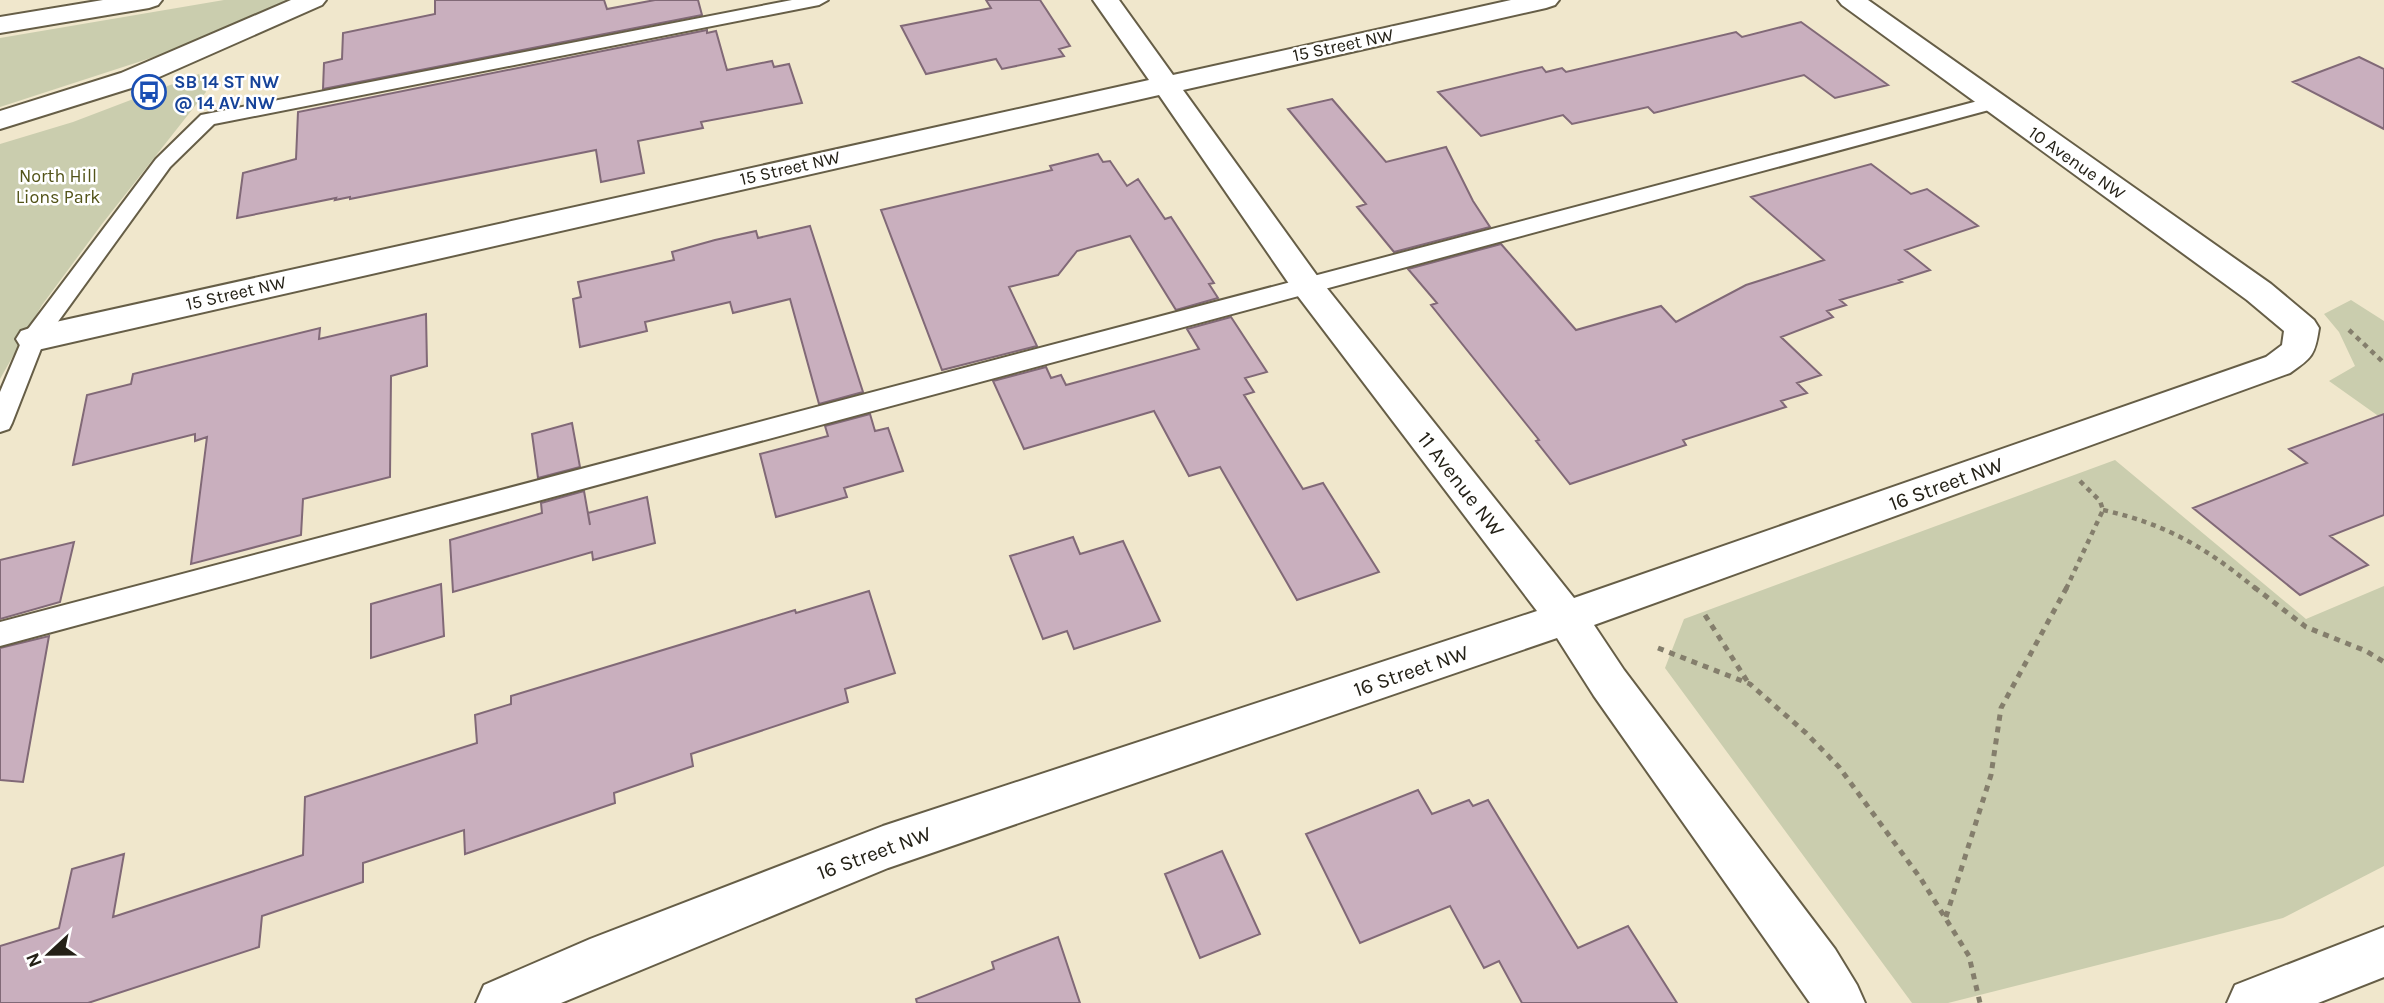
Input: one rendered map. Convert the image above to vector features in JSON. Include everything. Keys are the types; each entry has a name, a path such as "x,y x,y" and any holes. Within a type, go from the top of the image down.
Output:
{"street":[{"path":"0,6 37,0"},
{"path":"0,26 149,0"},
{"path":"0,120 131,79 313,0"},
{"name":"11 Avenue NW","path":"1106,0 1306,285 1566,618 1609,683 1828,985"},
{"name":"15 Street NW","path":"33,339 1546,0"},
{"name":"10 Avenue NW","path":"1852,0 2259,292 2302,328"},
{"name":"16 Street NW","path":"502,1003 590,964 883,848 1566,618 2278,365 2298,351 2302,328"},
{"path":"2253,1003 2384,952"}],"lane":[{"path":"0,423 33,339 163,163 208,119 819,0"},
{"path":"0,634 1993,103"}],"path":[{"path":"1945,918 1991,775 2001,708 2066,590 2103,510 2100,501 2078,478"},
{"path":"2103,510 2125,515 2198,544 2289,616 2309,628 2373,653 2384,662"},
{"path":"1704,614 1750,684 1806,733 1839,767 1921,879 1969,956 1980,1003"},
{"path":"1658,648 1750,684"}],"green space":[{"path":"224,0 293,0 163,54 0,107 0,38"},
{"name":"North Hill Lions Park","path":"199,74 206,92 42,305 0,379 0,144 73,122"},
{"path":"2351,300 2384,321 2384,420 2329,381 2355,366 2339,332 2324,314"},
{"path":"2115,460 2306,619 2384,586 2384,866 2283,918 1948,1003 1912,1003 1665,668 1684,619"}],"building":[{"path":"435,0 604,0 607,9 655,0 698,0 702,15 323,89 324,63 342,59 343,33 435,14"},
{"path":"986,0 1040,0 1070,46 1059,49 1064,56 1002,69 996,59 926,74 901,26 991,8"},
{"path":"1801,22 1888,85 1835,98 1804,75 1654,113 1648,107 1572,124 1563,115 1481,136 1438,92 1542,67 1546,72 1562,68 1566,72 1736,32 1742,37"},
{"path":"707,30 707,33 716,31 727,70 772,61 774,67 789,64 802,103 701,122 703,128 638,141 644,173 601,182 596,150 350,199 335,200 336,198 237,218 243,173 296,159 298,112"},
{"path":"2359,57 2384,69 2384,129 2293,82"},
{"path":"1332,99 1386,162 1446,147 1473,201 1490,227 1394,252 1357,207 1366,204 1288,109"},
{"path":"1098,154 1103,162 1110,161 1127,186 1138,179 1165,219 1171,217 1214,283 1209,284 1218,298 1176,310 1130,236 1077,251 1058,275 1009,287 1037,346 942,370 881,210 1052,170 1050,166"},
{"path":"1871,164 1911,194 1927,189 1978,226 1905,250 1930,270 1899,280 1902,282 1840,300 1846,305 1827,311 1833,317 1781,337 1821,375 1797,383 1807,393 1781,401 1786,407 1683,440 1686,445 1570,484 1536,441 1539,440 1431,305 1437,303 1408,269 1501,244 1576,330 1661,306 1676,322 1746,285 1824,260 1751,197"},
{"path":"810,226 863,392 819,404 790,299 733,313 730,302 645,322 647,331 580,347 573,299 581,297 578,282 674,260 672,252 715,240 756,231 758,238"},
{"path":"426,314 427,366 391,376 390,477 303,499 301,535 191,564 207,437 195,441 195,434 73,465 87,395 131,384 133,374 320,328 319,339"},
{"path":"1231,317 1267,372 1245,378 1254,392 1244,395 1303,489 1323,483 1379,572 1297,600 1220,467 1189,476 1154,411 1024,449 993,381 1046,367 1051,378 1061,375 1066,385 1199,349 1187,329"},
{"path":"870,414 875,431 888,428 903,471 844,488 847,497 776,517 760,454 828,436 825,426"},
{"path":"2384,414 2384,515 2330,536 2368,565 2300,595 2193,508 2307,463 2289,449"},
{"path":"572,423 580,467 538,478 532,434"},
{"path":"584,491 590,525 588,513 647,497 655,543 593,560 592,552 453,592 450,540 542,513 541,503"},
{"path":"1073,537 1080,554 1123,541 1160,621 1074,649 1067,631 1043,639 1010,556"},
{"path":"74,542 60,602 0,619 0,560"},
{"path":"441,584 444,636 371,658 371,604"},
{"path":"869,591 895,673 845,689 848,702 691,754 693,766 614,793 615,803 465,854 464,830 363,863 363,882 262,916 259,947 88,1003 0,1003 0,946 59,928 72,869 124,854 113,917 303,855 305,797 477,743 475,715 511,704 511,696 795,610 796,613"},
{"path":"49,636 23,782 0,780 0,648"},
{"path":"1418,790 1432,814 1469,800 1473,806 1488,800 1578,948 1628,926 1677,1003 1522,1003 1499,961 1484,968 1450,906 1360,943 1306,834"},
{"path":"1222,851 1260,934 1200,958 1165,874"},
{"path":"1058,937 1080,1003 917,1003 916,999 994,969 992,962"}],"place":[{"name":"SB 14 ST NW @ 14 AV NW","path":"149,92"}]}
